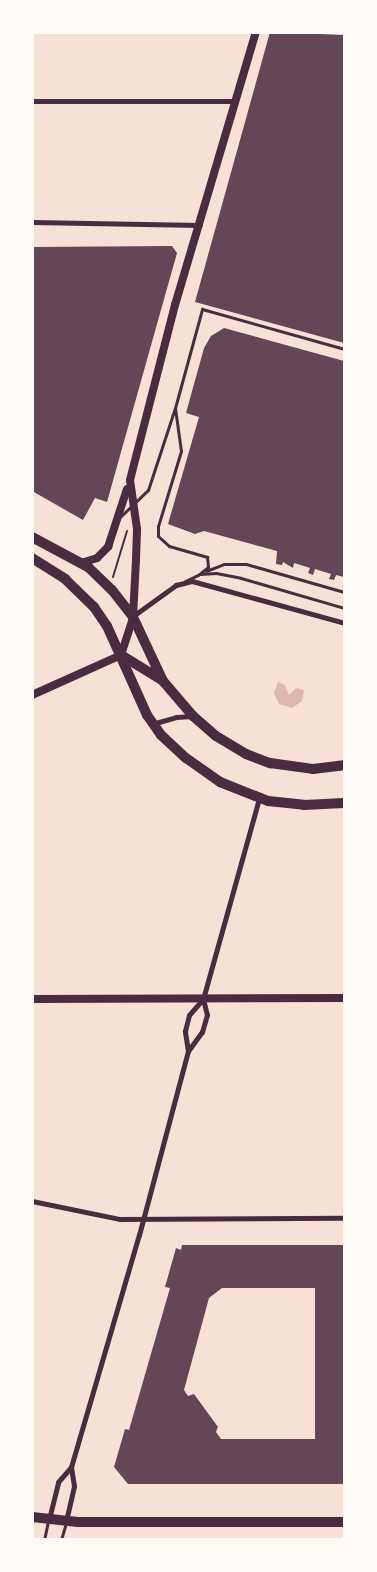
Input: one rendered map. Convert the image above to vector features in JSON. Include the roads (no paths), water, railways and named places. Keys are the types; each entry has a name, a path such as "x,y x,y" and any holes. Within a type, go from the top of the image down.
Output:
{"main road":[{"path":"32,537 81,563 112,590 132,617 164,681 193,716 227,744 258,759 300,768 344,765"},
{"path":"32,558 65,579 94,607 121,655 136,696 152,724 197,767 220,782 259,798 290,805 344,803"},
{"path":"121,655 164,681"},
{"path":"32,1517 66,1521 344,1522"}],"street":[{"path":"81,563 97,558 106,550 120,517 200,225 256,32"},
{"path":"32,101 236,101"},
{"path":"32,222 200,225"},
{"path":"32,695 121,655 132,617 137,529 132,505 130,480"},
{"path":"132,617 184,581 208,584 344,623"},
{"path":"152,724 167,718 193,716"},
{"path":"188,1051 185,1031 189,1015 202,998 259,798"},
{"path":"49,1519 58,1482 71,1467 143,1219 188,1051 202,1032 207,1015 202,998"},
{"path":"32,999 344,998"},
{"path":"32,1201 120,1219 344,1218"},
{"path":"66,1521 74,1486 71,1467"}],"lane":[{"path":"120,517 148,490 175,408 202,309 344,349"},
{"path":"175,408 182,451 166,510 158,530 160,540 169,546 207,557 208,566 198,575"},
{"path":"184,581 216,566 238,563 344,592"},
{"path":"198,575 233,576 344,608"},
{"path":"44,1540 49,1519"},
{"path":"61,1540 66,1521"}]}
